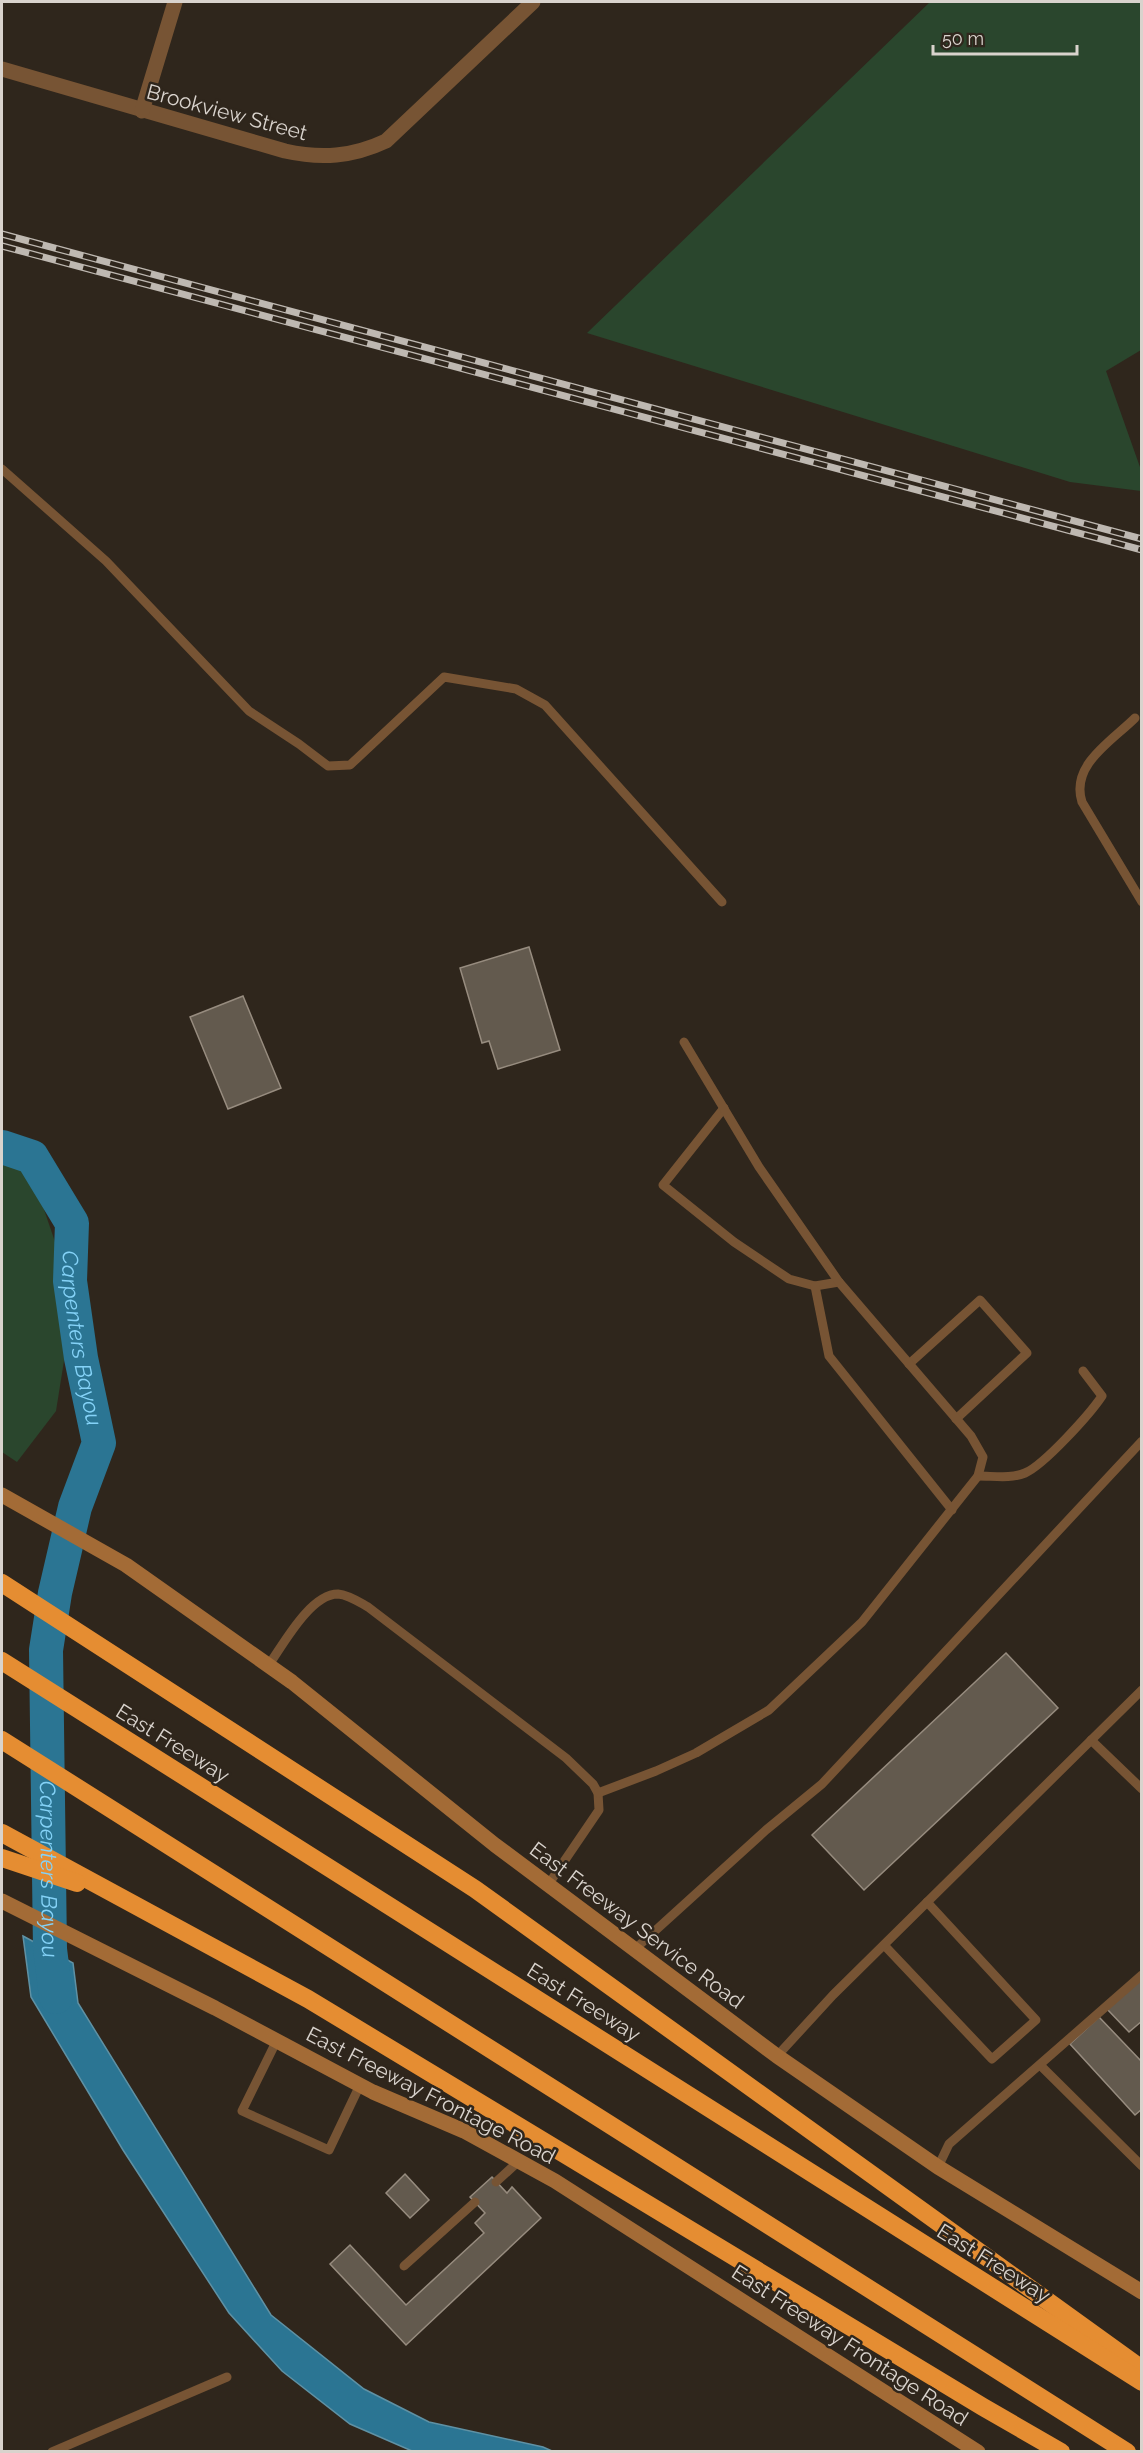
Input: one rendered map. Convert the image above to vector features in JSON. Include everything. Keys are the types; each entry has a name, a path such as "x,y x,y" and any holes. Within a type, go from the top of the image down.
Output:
{"highway":[{"path":"2,1582 402,1840 554,1944 1142,2369"},
{"path":"2,1592 95,1642"},
{"name":"East Freeway","path":"2,1661 1142,2382"},
{"path":"2,1740 1127,2451"},
{"path":"2,1833 200,1938 308,1999 983,2407 1061,2451"},
{"path":"2,1858 92,1889 200,1938"}],"main road":[{"name":"East Freeway Service Road","path":"2,1495 126,1565 268,1666 548,1885 777,2056 938,2167 1142,2292"},
{"name":"East Freeway Frontage Road","path":"2,1901 131,1964 360,2085 464,2131 555,2181 978,2451"}],"street":[{"path":"142,111 175,2"},
{"name":"Brookview Street","path":"2,69 142,111 306,156 348,155 368,150 386,141 533,2"}],"lane":[{"path":"2,469 105,561 249,711 328,766 350,765 444,677 516,689 545,705 722,902"},
{"path":"1135,718 1088,763 1081,774 1079,788 1082,802 1142,902"},
{"path":"598,1793 696,1753 769,1710 862,1622 978,1476 983,1457 971,1436 839,1282 759,1167 684,1042"},
{"path":"724,1108 663,1185 734,1242 789,1279 815,1286 839,1282"},
{"path":"815,1286 829,1356 952,1510"},
{"path":"909,1364 980,1300 1027,1353 956,1419"},
{"path":"978,1476 1010,1477 1027,1472 1059,1445 1092,1412 1102,1396 1083,1371"},
{"path":"635,1949 766,1830 822,1784 1142,1441"},
{"path":"268,1666 308,1610 320,1600 340,1594 355,1599 566,1758 598,1793 599,1810 548,1885"},
{"path":"777,2056 833,1995 1142,1690"},
{"path":"1091,1740 1142,1789"},
{"path":"884,1946 992,2059 1035,2020 927,1902"},
{"path":"938,2167 949,2144 1041,2066 1142,1975"},
{"path":"277,2040 242,2111 329,2150 360,2085"},
{"path":"1041,2066 1142,2166"},
{"path":"496,2182 519,2161"},
{"path":"404,2266 475,2202"},
{"path":"52,2451 226,2377"}],"green space":[{"path":"930,2 1141,2 1141,350 1106,371 1141,470 1141,491 1070,482 587,333"},
{"path":"2,1158 30,1168 74,1298 56,1411 17,1462 2,1452"}],"water":[{"path":"23,1936 73,1963 78,2003 271,2315 364,2389 429,2422 543,2447 552,2451 412,2451 350,2424 282,2371 229,2313 123,2150 31,1997"}],"building":[{"path":"529,947 560,1050 498,1069 489,1041 482,1043 460,968"},
{"path":"243,996 281,1088 228,1109 190,1017"},
{"path":"1006,1653 1058,1708 864,1890 812,1835"},
{"path":"1142,1977 1142,2021 1129,2032 1107,2009"},
{"path":"1099,2017 1142,2062 1142,2109 1135,2115 1070,2044"},
{"path":"405,2174 429,2200 410,2218 386,2193"},
{"path":"492,2177 507,2193 512,2187 541,2218 406,2345 330,2264 350,2245 406,2305 484,2233 475,2223 485,2213 470,2197"}],"waterway":[{"name":"Carpenters Bayou","path":"2,1147 32,1157 72,1223 70,1281 81,1358 99,1443 75,1507 55,1593 46,1650 50,1949 56,1997"}],"railway":[{"path":"2,234 1142,539"},
{"path":"2,246 1142,550"}]}
